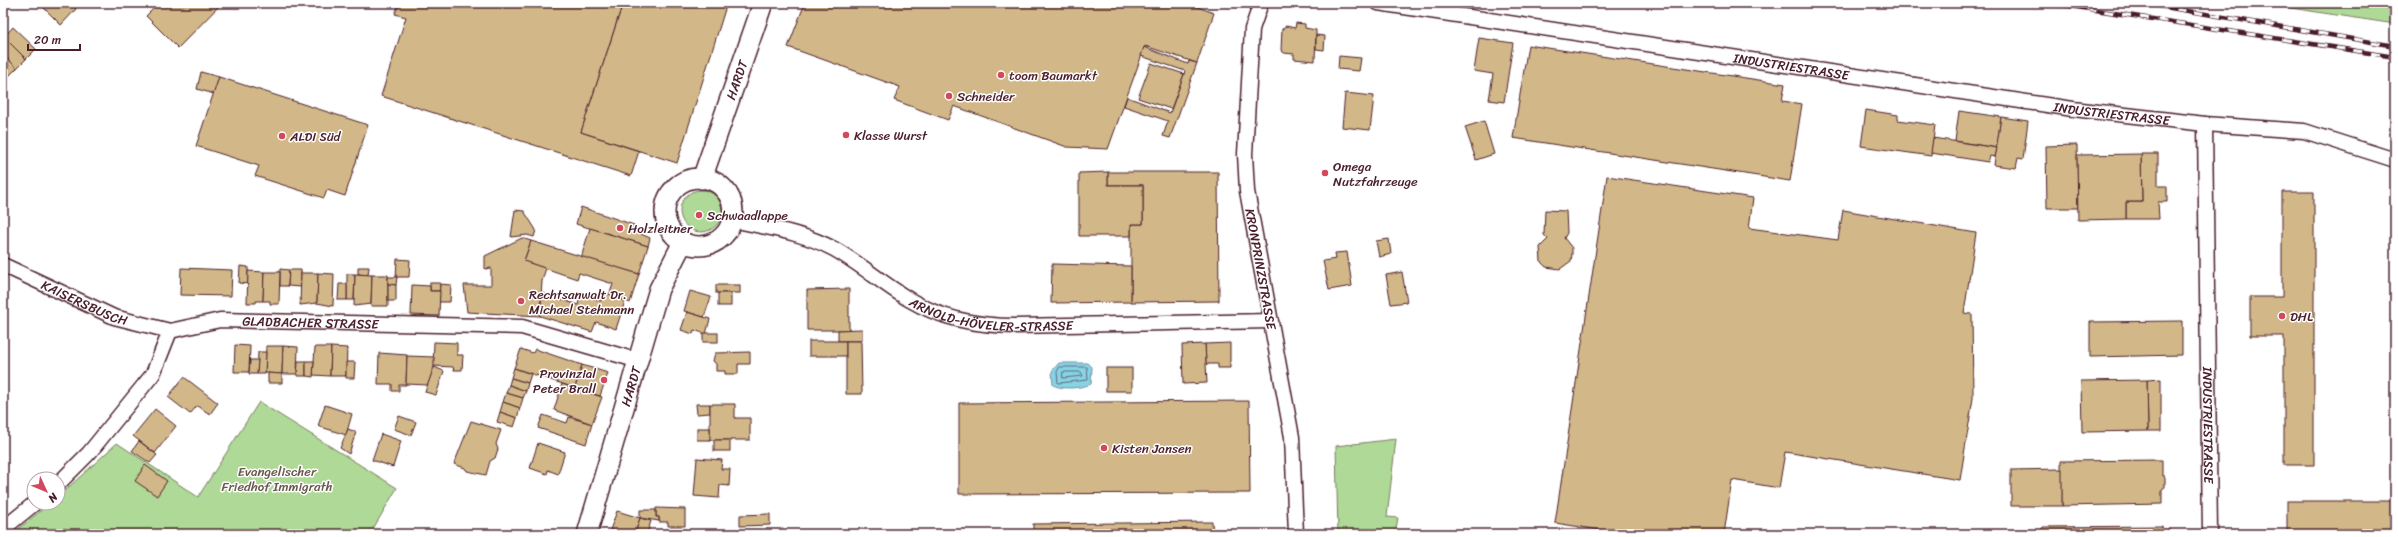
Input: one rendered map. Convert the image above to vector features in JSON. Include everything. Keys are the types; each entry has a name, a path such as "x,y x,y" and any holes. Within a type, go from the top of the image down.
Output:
{"main road":[{"name":"HARDT","path":"702,179 763,3"},
{"path":"694,179 702,179 716,183 727,193 732,206 732,220 722,238 713,244 703,246 683,242 676,237 666,221 667,203 674,189 694,179"},
{"name":"HARDT","path":"587,534 660,289 683,242"}],"street":[{"name":"KRONPRINZSTRASSE","path":"1261,3 1252,29 1245,154 1247,191 1256,232 1292,437 1296,534"},
{"name":"INDUSTRIESTRASSE","path":"1378,3 2073,109 2205,124 2304,131 2395,160"},
{"name":"INDUSTRIESTRASSE","path":"2205,124 2210,534"},
{"name":"ARNOLD-HÖVELER-STRASSE","path":"732,220 776,228 805,236 834,249 911,300 940,314 981,324 1016,326 1271,321"},
{"name":"KAISERSBUSCH","path":"3,265 114,317 170,331"},
{"name":"GLADBACHER STRASSE","path":"170,331 220,320 522,327 639,361"},
{"path":"66,476 89,453 152,374 170,331"},
{"path":"3,529 26,510"}],"green space":[{"path":"2258,3 2395,3 2395,24"},
{"path":"697,190 705,190 713,193 719,199 722,211 719,223 713,229 705,232 697,232 689,229 683,223 680,215 680,207 683,199 689,193"},
{"name":"Evangelischer Friedhof Immigrath","path":"259,402 397,488 370,534 12,534 40,511 66,511 66,490 117,443 198,497"},
{"path":"1396,439 1387,517 1398,518 1395,534 1338,534 1336,446"}],"water":[{"path":"1059,363 1088,363 1092,367 1091,384 1083,387 1072,388 1061,388 1053,385 1052,371"}],"building":[{"path":"39,3 71,3 76,9 61,25"},
{"path":"159,3 222,3 178,48 146,16"},
{"path":"399,3 623,3 581,132 639,151 631,176 381,96 406,17 395,14"},
{"path":"623,3 727,3 677,163 581,132"},
{"name":"toom Baumarkt","path":"805,3 1187,3 1214,13 1197,63 1145,46 1108,149 1067,147 954,106 948,120 894,100 900,87 788,47"},
{"path":"1296,23 1305,24 1305,28 1316,30 1315,61 1294,59 1294,54 1284,53 1281,50 1282,29 1286,26 1295,28"},
{"path":"13,27 36,49 26,59 4,37"},
{"path":"1316,35 1325,36 1324,50 1316,49"},
{"path":"4,37 26,59 17,68 3,54"},
{"path":"1479,38 1513,43 1504,102 1489,100 1493,74 1474,71"},
{"path":"1528,45 1785,84 1782,101 1802,104 1790,181 1513,138"},
{"path":"1144,47 1188,64 1189,61 1197,63 1170,138 1163,136 1168,121 1124,106 1127,97 1170,113 1185,71 1141,56"},
{"path":"3,54 17,68 8,77 3,73"},
{"path":"1339,56 1361,58 1359,71 1338,69"},
{"path":"1151,63 1184,74 1171,109 1138,98"},
{"path":"201,72 219,77 214,94 197,89"},
{"name":"ALDI Süd","path":"219,77 368,125 345,196 327,190 324,198 255,176 259,166 196,146"},
{"path":"1345,93 1374,96 1370,130 1342,127"},
{"path":"1866,110 1898,115 1898,120 1935,125 1931,156 1861,146"},
{"path":"1959,111 2001,117 1997,148 1955,141"},
{"path":"2001,117 2028,121 2023,159 2018,158 2016,168 1994,165"},
{"path":"1484,121 1494,154 1476,160 1465,127"},
{"path":"1933,138 1997,148 1995,157 1990,156 1988,162 1931,153"},
{"path":"2077,145 2078,208 2047,208 2046,146"},
{"path":"2141,154 2158,154 2158,186 2167,186 2167,202 2158,202 2159,219 2126,219 2126,202 2142,202"},
{"path":"2141,154 2142,202 2126,202 2126,219 2078,220 2077,155"},
{"path":"1108,172 1218,172 1219,301 1131,302 1131,224 1143,224 1143,185 1108,185"},
{"path":"1108,172 1108,185 1143,185 1143,224 1131,224 1131,236 1079,236 1079,173"},
{"path":"1607,176 1753,198 1749,228 1838,240 1843,210 1976,233 1964,313 1972,314 1973,398 1960,480 1785,452 1779,488 1732,480 1724,534 1625,534 1555,523"},
{"name":"DHL","path":"2282,192 2314,192 2314,465 2284,465 2284,336 2250,336 2250,297 2282,297"},
{"path":"581,207 634,225 632,230 650,238 648,246 576,224"},
{"path":"515,210 524,211 536,230 534,237 527,235 511,237"},
{"path":"1545,210 1566,211 1567,233 1564,238 1572,248 1572,254 1571,261 1560,269 1546,267 1541,262 1540,247 1548,239 1544,235"},
{"path":"590,228 648,246 639,274 581,258"},
{"path":"522,238 531,241 524,261 546,268 542,281 540,316 467,312 464,285 491,285 491,268 485,269 485,256"},
{"path":"1389,239 1391,254 1379,257 1376,241"},
{"path":"531,241 639,274 630,303 610,293 613,284 579,273 577,279 524,261"},
{"path":"1347,252 1352,286 1329,290 1323,261 1336,259 1335,253"},
{"path":"397,259 410,260 409,277 396,277"},
{"path":"1052,264 1131,266 1131,302 1051,303"},
{"path":"240,266 248,267 248,284 239,283"},
{"path":"358,267 369,267 368,275 358,274"},
{"path":"181,268 232,270 231,296 180,295"},
{"path":"280,269 289,270 288,286 280,286"},
{"path":"289,270 301,270 301,287 288,286"},
{"path":"248,271 264,272 263,301 247,303"},
{"path":"264,272 280,272 279,304 270,304 270,301 263,301"},
{"path":"1402,272 1407,302 1391,304 1386,275"},
{"path":"301,273 318,273 317,303 300,305"},
{"path":"318,273 334,274 333,306 317,303"},
{"path":"347,274 355,274 354,300 347,300"},
{"path":"355,274 372,275 371,304 354,306"},
{"path":"372,275 388,275 388,306 371,306"},
{"path":"388,277 397,277 396,285 388,284"},
{"path":"430,283 440,283 440,291 430,291"},
{"path":"339,284 347,284 347,300 338,300"},
{"path":"388,284 396,285 396,301 388,301"},
{"path":"440,284 451,285 450,302 439,302"},
{"path":"412,285 430,286 430,291 440,291 439,316 411,315"},
{"path":"716,285 740,285 740,293 716,293"},
{"path":"849,289 849,330 807,330 807,290"},
{"path":"690,291 711,297 704,317 684,311"},
{"path":"604,292 625,301 616,329 596,322 592,332 540,316 542,293 578,305 581,294 601,301"},
{"path":"718,293 731,293 731,306 718,306"},
{"path":"687,312 710,319 706,334 694,330 693,334 681,330"},
{"path":"2182,321 2182,355 2090,357 2090,322"},
{"path":"862,329 862,341 838,341 838,330"},
{"path":"703,333 718,333 718,342 703,342"},
{"path":"809,341 846,341 846,356 809,356"},
{"path":"846,341 861,341 862,394 846,394"},
{"path":"434,342 457,343 457,355 463,355 462,370 454,370 453,367 433,366"},
{"path":"1230,343 1230,368 1218,368 1218,364 1206,364 1205,344"},
{"path":"1205,344 1207,383 1183,384 1182,345"},
{"path":"235,345 250,346 249,372 234,372"},
{"path":"266,346 283,346 282,374 265,373"},
{"path":"283,346 298,347 297,374 282,374"},
{"path":"315,347 331,347 330,376 313,375"},
{"path":"331,347 347,348 346,376 330,376"},
{"path":"521,349 533,353 535,349 582,365 575,388 514,368"},
{"path":"258,352 266,352 265,374 257,374"},
{"path":"750,352 750,364 738,364 738,374 725,374 725,371 716,371 716,364 713,361 715,353"},
{"path":"379,353 407,355 406,385 399,385 399,391 392,391 392,384 378,384"},
{"path":"407,356 434,357 434,367 428,385 406,384"},
{"path":"250,360 258,360 257,374 249,374"},
{"path":"298,361 306,361 306,376 297,376"},
{"path":"306,361 314,361 313,377 306,376"},
{"path":"346,362 355,362 354,378 346,378"},
{"path":"582,365 608,373 600,396 575,388"},
{"path":"434,367 444,371 436,395 425,392"},
{"path":"514,368 531,374 528,383 511,378"},
{"path":"1106,368 1132,368 1132,391 1106,391"},
{"path":"268,373 282,374 282,383 268,383"},
{"path":"184,377 218,403 210,414 197,406 190,414 168,397"},
{"path":"511,378 528,383 526,391 509,385"},
{"path":"2161,379 2161,431 2148,431 2147,380"},
{"path":"2147,380 2148,431 2082,432 2081,381"},
{"path":"562,384 602,397 592,424 554,410"},
{"path":"509,385 526,391 523,398 506,393"},
{"path":"506,393 523,398 520,408 503,402"},
{"name":"Kisten Jansen","path":"1249,401 1250,493 959,494 959,403"},
{"path":"503,402 520,408 517,418 500,412"},
{"path":"696,404 710,404 710,413 697,414"},
{"path":"710,404 735,404 735,418 750,418 750,440 710,440"},
{"path":"325,405 352,414 346,435 318,426"},
{"path":"155,409 176,426 155,453 133,436"},
{"path":"500,412 517,418 514,427 497,422"},
{"path":"543,415 567,423 569,417 592,424 586,444 538,428"},
{"path":"399,416 416,422 411,435 394,429"},
{"path":"471,421 501,430 496,444 498,449 495,458 490,461 486,475 467,471 465,468 454,464"},
{"path":"697,428 710,428 710,440 697,440"},
{"path":"348,429 356,432 349,454 340,448"},
{"path":"381,434 401,441 393,467 372,460"},
{"path":"714,440 730,440 730,451 714,451"},
{"path":"139,441 157,455 150,463 132,451"},
{"path":"538,443 565,452 558,474 548,470 547,474 530,468"},
{"path":"697,458 722,460 721,469 730,469 729,486 720,485 719,498 694,496"},
{"path":"2162,460 2162,475 2165,477 2165,487 2162,489 2162,504 2062,506 2061,461"},
{"path":"145,465 167,481 157,496 135,481"},
{"path":"2062,469 2062,506 2011,506 2011,470"},
{"path":"2287,501 2395,501 2395,534 2287,534"},
{"path":"656,508 685,509 685,526 668,526 668,522 659,522 659,517 656,517"},
{"path":"640,510 656,510 656,517 659,517 659,521 640,518"},
{"path":"617,511 640,518 635,534 622,534 610,530"},
{"path":"770,514 770,525 740,526 740,515"},
{"path":"640,518 651,521 647,534 635,534"},
{"path":"1212,522 1213,534 1033,534 1033,524"},
{"path":"2162,526 2163,530 2170,530 2172,534 2038,534 2043,527"}],"railway":[{"path":"2051,3 2395,57"},
{"path":"2141,3 2395,46"}],"place":[{"name":"toom Baumarkt","path":"1001,75"},
{"name":"Schneider","path":"949,96"},
{"name":"Klasse Wurst","path":"846,135"},
{"name":"ALDI Süd","path":"282,136"},
{"name":"Omega Nutzfahrzeuge","path":"1325,173"},
{"name":"Schwaadlappe","path":"699,215"},
{"name":"Holzleitner","path":"620,228"},
{"name":"Rechtsanwalt Dr. Michael Stehmann","path":"521,301"},
{"name":"DHL","path":"2282,316"},
{"name":"Provinzial Peter Brall","path":"604,380"},
{"name":"Kisten Jansen","path":"1104,448"}]}
